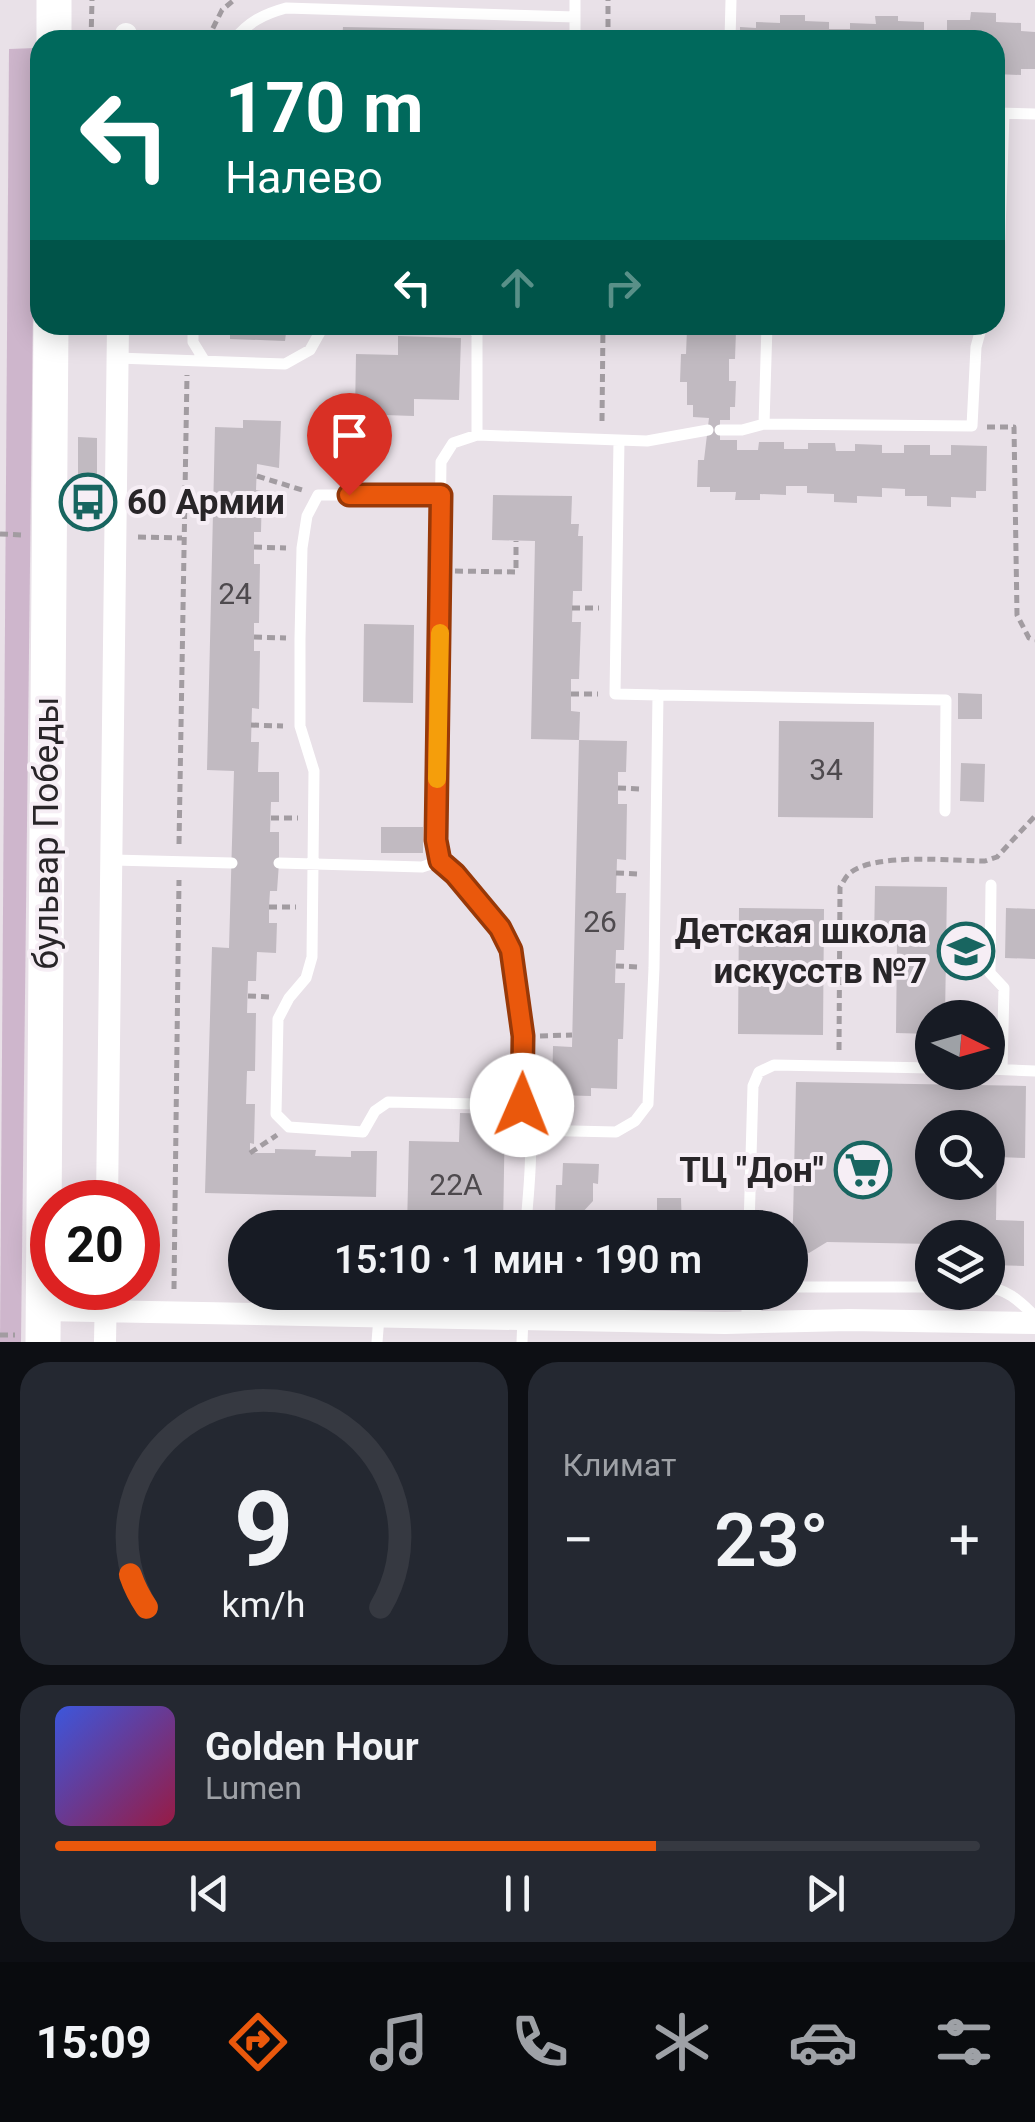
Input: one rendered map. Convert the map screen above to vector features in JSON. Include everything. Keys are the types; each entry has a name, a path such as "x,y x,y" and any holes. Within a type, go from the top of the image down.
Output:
{"main road":[{"path":"54,0 54,30"},
{"name":"бульвар Победы","path":"43,1326 50,335"}],"street":[{"path":"107,1180 118,335"},
{"path":"160,1302 378,1316 522,1331 850,1320 1008,1332 1035,1320"},
{"path":"43,1326 80,1310"},
{"path":"105,1342 106,1310"}],"lane":[{"path":"575,30 576,0"},
{"path":"730,30 732,0"},
{"path":"242,30 264,14 286,8 391,5 575,17"},
{"path":"1005,114 1035,114"},
{"path":"193,335 204,360"},
{"path":"118,358 286,364 310,350 318,335"},
{"path":"477,335 477,436"},
{"path":"764,424 767,335"},
{"path":"527,1210 529,1130 528,1114 522,1105 523,1036 511,950 500,928 440,861 436,840 441,495 442,462 447,452 453,443 477,436 647,441 764,424 972,426 979,335"},
{"path":"620,440 616,694 946,700 944,811"},
{"path":"441,495 318,495 306,516 302,548 300,726 314,770 312,957 306,978 288,998 278,1019 276,1114 289,1127 363,1132 375,1111 388,1102 522,1105"},
{"path":"529,1130 616,1132 635,1121 648,1104 658,695"},
{"path":"113,860 232,863"},
{"path":"279,863 422,868 440,861"},
{"path":"990,885 990,973 1004,988 1004,1000"},
{"path":"750,1210 753,1086 759,1072 774,1065 915,1068"},
{"path":"1005,1069 1035,1072"},
{"path":"808,1287 915,1287"},
{"path":"1005,1293 1018,1300 1035,1320"},
{"path":"747,1310 747,1322"},
{"path":"747,1322 755,1310"},
{"path":"377,1342 378,1316"}],"path":[{"path":"91,30 92,0"},
{"path":"213,30 222,10 234,0"},
{"path":"608,0 608,30"},
{"path":"602,440 603,335"},
{"path":"972,426 1014,427 1017,615 1029,638 1035,640"},
{"path":"256,476 318,495"},
{"path":"441,570 516,572 516,541"},
{"path":"254,547 302,548"},
{"path":"572,608 616,609"},
{"path":"254,637 300,639"},
{"path":"571,694 616,694"},
{"path":"251,725 300,726"},
{"path":"840,1066 840,887 849,873 865,864 889,861 984,861 997,857 1035,816"},
{"path":"271,818 314,818"},
{"path":"269,907 312,908"},
{"path":"523,1036 572,1035"},
{"path":"250,1153 289,1127"}],"shaded area":[{"path":"30,48 33,335 21,1342 0,1342 9,49"}],"building":[{"path":"971,12 996,13 996,22 1021,23 1021,31 1035,32 1035,69 1021,69 1021,75 1005,74 1005,30 947,30 947,20 970,20"},
{"path":"780,15 805,15 805,21 829,22 829,29 850,29 850,23 876,24 875,16 924,22 924,30 740,30 756,28 756,22 780,23"},
{"path":"343,27 498,30 343,30"},
{"path":"230,335 286,335 285,341 230,339"},
{"path":"687,335 736,335 735,359 729,359 729,381 736,381 735,407 730,407 730,420 720,420 720,440 737,440 737,450 758,450 759,442 784,442 784,449 808,449 808,443 835,443 836,451 855,451 855,444 882,445 882,453 904,453 904,445 930,445 930,455 951,455 951,445 987,446 986,491 976,491 976,498 951,497 951,507 927,506 927,496 905,496 905,489 882,488 882,497 857,496 857,503 834,502 834,494 807,493 807,486 786,486 786,495 760,494 760,500 735,500 736,492 710,492 710,487 697,487 698,460 704,460 709,418 693,417 693,405 687,405 687,382 680,382 681,354 686,354"},
{"path":"398,336 461,338 459,400 414,399 414,416 355,414 356,354 398,355"},
{"path":"243,420 281,421 279,468 257,464 256,490 262,491 261,532 254,532 254,564 260,564 259,623 254,623 254,651 260,651 259,709 252,708 251,742 259,742 258,772 279,772 279,802 271,802 270,832 279,832 279,863 277,891 270,891 269,907 269,923 277,923 276,953 257,952 256,981 248,981 247,1013 256,1013 255,1071 247,1071 246,1104 255,1104 254,1144 250,1143 250,1153 316,1150 315,1156 351,1157 351,1151 377,1151 376,1197 205,1193 212,947 229,948 234,771 207,770 215,427 243,428"},
{"path":"78,437 97,438 97,507 91,511 78,511"},
{"path":"493,495 572,496 571,524 579,524 578,536 583,536 582,591 573,591 572,622 581,622 579,679 571,679 571,711 580,712 579,740 531,739 535,541 492,540"},
{"path":"364,624 414,625 413,703 363,702"},
{"path":"958,693 982,694 982,719 958,719"},
{"path":"779,721 874,722 873,818 778,817"},
{"path":"579,740 627,741 626,772 618,772 618,804 627,804 626,860 617,859 616,893 626,893 624,950 616,950 615,983 625,983 623,1039 618,1039 617,1089 591,1088 591,1096 552,1095 553,1046 572,1047"},
{"path":"961,763 985,764 984,802 960,801"},
{"path":"381,827 423,827 423,853 381,853"},
{"path":"875,886 947,887 945,1000 915,1000 915,1034 896,1033 897,942 874,941"},
{"path":"739,908 824,909 823,1035 738,1034"},
{"path":"1006,908 1035,909 1035,959 1005,958"},
{"name":"ТЦ \"Дон\"","path":"796,1082 915,1084 915,1090 1005,1090 1005,1086 1026,1086 1025,1158 1005,1157 1005,1110 915,1110 915,1200 996,1200 996,1220 915,1220 915,1244 827,1242 809,1253 808,1210 793,1210"},
{"path":"460,1113 505,1114 503,1210 407,1210 409,1141 459,1142"},
{"path":"563,1163 599,1164 593,1201 585,1210 555,1210 556,1185 562,1185"},
{"path":"657,1198 681,1198 681,1210 657,1210"},
{"name":"ТЦ \"Дон\"","path":"1005,1220 1024,1221 1024,1266 1005,1265"}],"slow traffic":[{"path":"437,779 440,633"}],"place":[{"name":"60 Армии","path":"88,502"},
{"name":"Детская школа искусств №7","path":"966,951"},
{"name":"ТЦ \"Дон\"","path":"863,1170"}],"route":[{"path":"349,495 441,495 436,840 440,861 500,928 511,950 523,1036 522,1105"}]}
